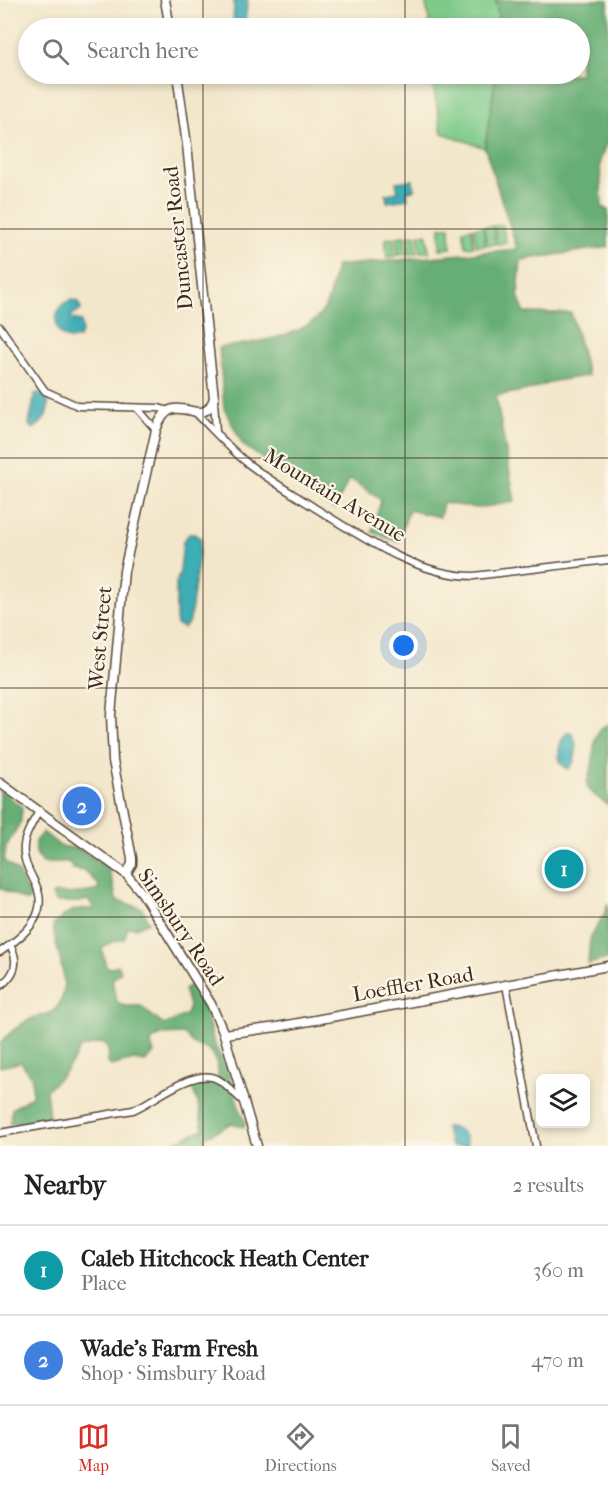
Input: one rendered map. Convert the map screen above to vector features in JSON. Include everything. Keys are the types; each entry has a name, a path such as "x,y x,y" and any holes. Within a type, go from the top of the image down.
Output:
{"street":[{"path":"165,0 168,18"},
{"name":"Duncaster Road","path":"178,84 187,145 216,433"},
{"path":"0,327 45,391 78,406 159,408 169,411 177,408 202,413 210,407 214,398"},
{"path":"137,408 156,430"},
{"name":"West Street","path":"126,874 132,864 132,858 113,761 111,715 124,571 156,430 160,417 169,411"},
{"name":"Mountain Avenue","path":"196,413 246,462 312,506 378,547 438,572 474,576 500,571 608,560"},
{"name":"Simsbury Road","path":"0,783 126,874 142,893 211,1004 224,1034 257,1146"},
{"path":"0,952 32,926 38,909 38,891 25,862 23,846 39,811"},
{"path":"0,986 11,976 16,966 14,952 10,945"},
{"name":"Loeffler Road","path":"224,1034 277,1027 608,966"},
{"path":"506,985 536,1146"},
{"path":"0,1133 133,1110 187,1080 202,1077 219,1079 245,1103"}],"green space":[{"path":"425,0 496,0 498,18 429,18"},
{"path":"496,0 608,0 608,138 600,161 602,207 608,210 608,247 521,260 518,295 524,313 571,313 588,376 554,381 533,389 496,396 515,502 478,508 443,503 440,517 409,510 398,542 372,532 381,500 350,479 334,509 243,445 224,408 219,348 278,337 306,326 325,307 336,266 517,249 485,148 495,84 590,84 590,18 498,18"},
{"path":"433,84 495,84 485,148 442,133"},
{"path":"503,225 506,243 497,244 495,226"},
{"path":"493,226 495,244 487,245 484,227"},
{"path":"440,227 450,227 451,248 440,249"},
{"path":"483,227 485,245 477,246 474,228"},
{"path":"472,228 474,246 466,247 463,230"},
{"path":"427,234 429,252 420,252 418,235"},
{"path":"415,235 417,253 409,254 407,236"},
{"path":"404,236 406,254 398,255 396,237"},
{"path":"393,238 395,256 387,257 385,239"},
{"path":"608,724 608,805 593,794 587,785 596,737"},
{"path":"0,790 22,807 21,821 6,847 4,861 18,872 26,890 32,897 27,901 0,888"},
{"path":"43,832 60,846 80,849 108,868 116,900 142,908 149,922 136,928 128,927 124,939 102,948 106,967 111,968 118,965 121,971 112,980 116,1001 124,1006 141,1006 164,1025 186,1015 189,1006 184,989 192,984 203,1003 213,1040 229,1074 246,1123 244,1127 232,1123 205,1137 204,1146 175,1146 176,1141 203,1129 198,1103 191,1085 216,1082 218,1078 215,1060 208,1049 194,1045 184,1034 161,1035 152,1040 154,1053 145,1062 134,1060 111,1066 107,1062 109,1054 106,1044 99,1043 80,1048 66,1071 46,1090 49,1117 24,1124 10,1124 12,1109 32,1096 32,1078 21,1062 0,1067 0,1043 23,1023 50,1013 58,1005 63,996 64,984 53,926 70,912 94,908 88,900 58,902 52,895 99,889 98,884 85,871 73,869 70,863 43,863 36,853 35,841"},
{"path":"608,903 608,959 588,964 590,939"}],"water":[{"path":"234,0 248,0 245,18 233,18"},
{"path":"413,180 414,190 407,191 408,199 387,202 386,194 398,192 396,182"},
{"path":"71,300 79,302 81,310 71,315 73,319 81,321 82,330 79,338 70,339 59,332 57,317 59,310"},
{"path":"40,393 48,399 48,408 43,420 32,429 29,424 35,394"},
{"path":"189,534 201,538 190,621 184,628 177,625 176,584 180,571 183,541"},
{"path":"568,732 573,734 576,748 574,762 568,769 561,764 559,751"},
{"path":"445,1127 461,1131 466,1137 467,1146 451,1146"}],"place":[{"name":"Wade's Farm Fresh","path":"82,806"},
{"name":"Caleb Hitchcock Heath Center","path":"564,869"}]}
